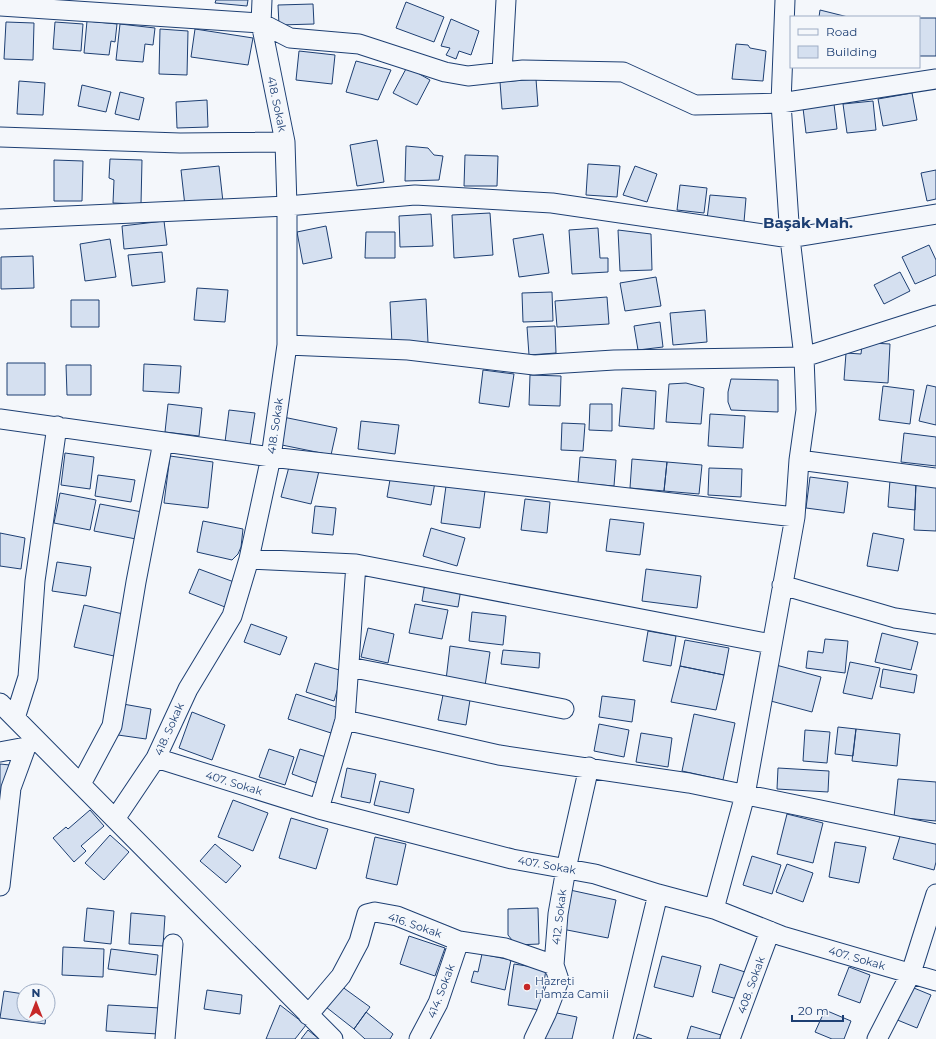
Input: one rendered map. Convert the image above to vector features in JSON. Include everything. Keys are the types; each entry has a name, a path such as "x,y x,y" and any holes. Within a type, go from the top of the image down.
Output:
{"street":[{"name":"418. Sokak","path":"115,819 156,758 188,689 232,616 249,559 271,457 287,345 287,206 285,142 261,23 262,0"},
{"path":"502,72 506,0"},
{"path":"714,909 745,795 795,517 799,460 806,410 804,357 790,238 781,103 785,0"},
{"path":"0,6 48,4 261,23 290,38 359,44 445,72 468,76 523,70 623,72 695,104 781,103 936,79"},
{"path":"0,137 180,143 285,142"},
{"path":"0,219 287,206 414,195 552,203 790,238 936,214"},
{"path":"287,345 408,350 534,365 614,360 804,357 936,315"},
{"path":"0,419 271,457 795,517"},
{"path":"15,718 28,677 36,581 58,426"},
{"path":"81,784 112,726 136,582 163,442"},
{"path":"799,460 936,478"},
{"path":"249,559 356,564 771,644"},
{"path":"319,809 345,720 356,564"},
{"path":"782,586 895,618 936,624"},
{"path":"349,667 564,709"},
{"path":"0,702 15,718 31,742 81,784 308,1015 334,1039"},
{"path":"345,720 499,755 689,782 936,834"},
{"path":"0,752 31,742"},
{"path":"0,886 11,788 31,742"},
{"name":"407. Sokak","path":"156,758 319,809 512,859 595,874 658,894 714,909 770,932 936,981"},
{"name":"412. Sokak","path":"534,1039 546,1014 558,980 554,965 558,914 566,869 589,767"},
{"path":"623,1039 658,894"},
{"path":"877,1039 911,973 936,894"},
{"name":"416. Sokak","path":"308,1015 341,976 359,942 367,914 375,912 396,916 459,941 505,948 554,965"},
{"name":"408. Sokak","path":"730,1039 770,932"},
{"name":"414. Sokak","path":"419,1039 438,1003 459,941"},
{"path":"165,1039 173,944"}],"building":[{"path":"216,0 248,0 247,6 215,3"},
{"path":"406,2 444,17 434,42 396,28"},
{"path":"313,4 314,24 279,25 278,5"},
{"path":"820,10 844,16 819,16"},
{"path":"920,18 936,18 936,56 920,56"},
{"path":"451,19 479,31 471,55 459,51 456,59 446,55 450,48 441,46"},
{"path":"87,21 117,24 115,42 111,41 109,55 84,53"},
{"path":"6,22 34,23 33,60 4,59"},
{"path":"55,22 83,24 81,51 53,49"},
{"path":"120,24 155,28 153,45 145,44 143,62 116,60"},
{"path":"160,29 188,31 187,75 159,74"},
{"path":"195,29 253,38 248,65 191,57"},
{"path":"736,44 748,45 750,48 766,51 763,81 732,79"},
{"path":"299,51 335,55 332,84 296,80"},
{"path":"356,61 391,70 378,100 346,92"},
{"path":"407,67 430,80 417,105 393,93"},
{"path":"536,79 538,106 502,109 500,82"},
{"path":"19,81 45,83 43,115 17,114"},
{"path":"82,85 111,92 106,112 78,106"},
{"path":"120,92 144,98 139,120 115,114"},
{"path":"912,93 917,120 883,126 878,99"},
{"path":"207,100 208,127 177,128 176,102"},
{"path":"873,101 876,130 847,133 843,104"},
{"path":"834,104 837,129 806,133 803,108"},
{"path":"377,140 384,182 357,186 350,145"},
{"path":"406,146 428,148 434,155 443,156 439,180 405,181"},
{"path":"465,155 498,156 497,186 464,186"},
{"path":"110,159 142,160 141,204 113,203 114,180 109,178"},
{"path":"54,160 83,161 82,201 54,201"},
{"path":"588,164 620,166 617,197 586,195"},
{"path":"219,166 223,202 185,206 181,170"},
{"path":"635,166 657,174 647,202 623,195"},
{"path":"936,170 936,199 927,201 921,173"},
{"path":"680,185 707,188 704,213 677,210"},
{"path":"710,195 746,198 744,222 707,219"},
{"path":"490,213 493,255 454,258 452,215"},
{"path":"431,214 433,246 400,247 399,216"},
{"path":"164,221 167,245 124,249 122,226"},
{"path":"326,226 332,258 303,264 297,232"},
{"path":"598,228 600,258 608,258 608,272 572,274 569,230"},
{"path":"618,230 651,234 652,270 620,271"},
{"path":"366,232 395,232 395,258 365,258"},
{"path":"543,234 549,273 519,277 513,239"},
{"path":"110,239 116,277 85,281 80,244"},
{"path":"929,245 936,260 936,275 915,284 902,257"},
{"path":"162,252 165,282 132,286 128,255"},
{"path":"33,256 34,288 1,289 1,257"},
{"path":"900,272 910,291 884,304 874,285"},
{"path":"656,277 661,306 625,311 620,283"},
{"path":"197,288 228,290 225,322 194,320"},
{"path":"552,292 553,321 523,322 522,293"},
{"path":"607,297 609,324 557,327 555,301"},
{"path":"426,299 428,343 392,345 390,302"},
{"path":"71,300 99,300 99,327 71,327"},
{"path":"705,310 707,342 673,345 670,313"},
{"path":"660,322 663,347 638,350 634,326"},
{"path":"555,326 556,353 529,355 527,327"},
{"path":"872,343 890,344 888,383 844,380 846,353 861,354 862,345"},
{"path":"7,363 45,363 45,395 7,395"},
{"path":"144,364 181,366 179,393 143,391"},
{"path":"66,365 91,365 91,395 67,395"},
{"path":"483,370 514,374 509,407 479,403"},
{"path":"530,375 561,376 560,406 529,405"},
{"path":"731,379 778,380 778,412 731,410 728,402 728,392"},
{"path":"686,383 704,388 701,424 666,422 669,384"},
{"path":"927,385 936,387 936,425 919,421"},
{"path":"883,386 914,390 910,424 879,420"},
{"path":"622,388 656,391 654,429 619,426"},
{"path":"168,404 202,408 199,436 165,432"},
{"path":"590,404 612,404 612,431 589,430"},
{"path":"229,410 255,413 250,445 225,442"},
{"path":"710,414 745,416 743,448 708,446"},
{"path":"283,417 337,428 331,455 277,444"},
{"path":"361,421 399,425 395,454 358,449"},
{"path":"562,423 585,424 583,451 561,450"},
{"path":"904,433 936,437 936,466 901,462"},
{"path":"65,453 94,457 90,489 61,485"},
{"path":"170,456 213,462 208,508 164,503"},
{"path":"580,457 616,460 614,486 578,483"},
{"path":"632,459 667,462 664,491 630,488"},
{"path":"667,462 702,465 699,494 664,491"},
{"path":"290,463 319,471 311,504 281,497"},
{"path":"709,468 742,469 741,497 708,495"},
{"path":"391,474 435,482 431,505 387,497"},
{"path":"98,475 135,480 131,502 95,496"},
{"path":"810,477 848,482 844,513 806,508"},
{"path":"890,480 916,482 915,510 888,507"},
{"path":"916,482 936,483 936,531 914,530"},
{"path":"446,486 485,491 480,528 441,523"},
{"path":"60,493 96,500 90,530 54,523"},
{"path":"525,499 550,502 547,533 521,530"},
{"path":"100,504 142,512 136,539 94,531"},
{"path":"315,506 336,508 333,535 312,533"},
{"path":"610,519 644,523 640,555 606,551"},
{"path":"203,521 243,529 241,547 238,554 232,560 197,552"},
{"path":"431,528 465,538 457,566 423,556"},
{"path":"0,533 25,538 21,569 0,566"},
{"path":"873,533 904,539 898,571 867,566"},
{"path":"57,562 91,567 86,596 52,591"},
{"path":"199,569 234,582 225,607 189,593"},
{"path":"646,569 701,576 697,608 642,601"},
{"path":"425,583 461,589 458,607 422,601"},
{"path":"415,604 448,610 442,639 409,633"},
{"path":"84,605 123,614 114,656 74,647"},
{"path":"472,612 506,616 503,645 469,641"},
{"path":"251,624 287,637 280,655 244,642"},
{"path":"368,628 394,634 388,663 361,657"},
{"path":"648,631 676,636 671,666 643,661"},
{"path":"882,633 918,642 911,670 875,662"},
{"path":"825,639 848,641 845,673 806,668 808,651 823,653"},
{"path":"685,640 729,648 724,675 680,666"},
{"path":"450,646 490,652 485,686 446,680"},
{"path":"503,650 540,653 539,668 501,664"},
{"path":"850,662 880,668 872,699 843,693"},
{"path":"315,663 343,671 334,701 306,692"},
{"path":"776,665 821,677 812,712 767,700"},
{"path":"680,666 724,675 716,710 671,702"},
{"path":"883,669 917,675 914,693 880,687"},
{"path":"296,694 339,708 331,733 288,719"},
{"path":"443,695 470,700 466,725 438,720"},
{"path":"602,696 635,700 632,722 599,717"},
{"path":"123,704 151,709 146,739 118,735"},
{"path":"192,712 225,725 212,760 179,748"},
{"path":"694,714 735,723 723,780 682,771"},
{"path":"599,724 629,730 624,757 594,751"},
{"path":"838,727 856,729 853,756 835,754"},
{"path":"856,729 900,734 897,766 852,761"},
{"path":"805,730 830,732 827,763 803,761"},
{"path":"641,733 672,738 668,767 636,762"},
{"path":"269,749 294,757 285,785 259,777"},
{"path":"300,749 326,757 317,783 292,774"},
{"path":"0,764 10,765 0,804"},
{"path":"347,768 376,774 370,803 341,797"},
{"path":"778,768 829,771 828,792 777,789"},
{"path":"898,779 936,782 936,821 894,817"},
{"path":"380,781 414,789 409,813 374,805"},
{"path":"233,800 268,813 253,851 218,837"},
{"path":"90,810 104,826 81,846 86,851 74,862 53,838 66,827 68,829"},
{"path":"787,814 823,823 813,863 777,854"},
{"path":"291,818 328,829 316,869 279,858"},
{"path":"901,833 936,844 936,862 934,870 893,859"},
{"path":"110,835 129,852 104,880 85,863"},
{"path":"375,837 406,844 397,885 366,878"},
{"path":"835,842 866,847 859,883 829,877"},
{"path":"215,844 241,866 226,883 200,861"},
{"path":"752,856 781,865 772,894 743,885"},
{"path":"787,864 813,873 803,902 776,892"},
{"path":"570,890 616,900 608,938 562,929"},
{"path":"87,908 114,911 111,944 84,941"},
{"path":"538,908 539,944 516,945 508,935 508,909"},
{"path":"131,913 165,916 163,946 129,944"},
{"path":"409,936 445,948 435,976 400,964"},
{"path":"63,947 104,949 103,977 62,975"},
{"path":"111,949 158,955 156,975 108,969"},
{"path":"482,954 511,960 505,990 471,982 474,971 478,972"},
{"path":"662,956 701,966 693,997 654,987"},
{"name":"Hazreti Hamza Camii","path":"514,964 546,969 540,1010 508,1005"},
{"path":"720,964 745,972 737,999 712,992"},
{"path":"849,967 870,975 860,1003 838,995"},
{"path":"341,986 370,1007 354,1029 326,1007"},
{"path":"909,986 931,995 917,1028 895,1019"},
{"path":"207,990 242,995 240,1014 204,1009"},
{"path":"4,991 16,993 16,1020 0,1018"},
{"path":"108,1005 160,1008 158,1034 106,1031"},
{"path":"280,1005 306,1025 295,1039 266,1039"},
{"path":"825,1010 851,1021 844,1039 832,1039 815,1032"},
{"path":"366,1012 393,1034 390,1039 365,1039 354,1029"},
{"path":"552,1012 577,1017 572,1039 545,1039"},
{"path":"691,1026 721,1035 720,1039 687,1039"},
{"path":"308,1030 319,1039 301,1039"},
{"path":"638,1034 652,1039 636,1039"}],"place":[{"name":"Hazreti Hamza Camii","path":"527,987"}],"district":[{"name":"Başak Mah.","path":"808,223"}]}
